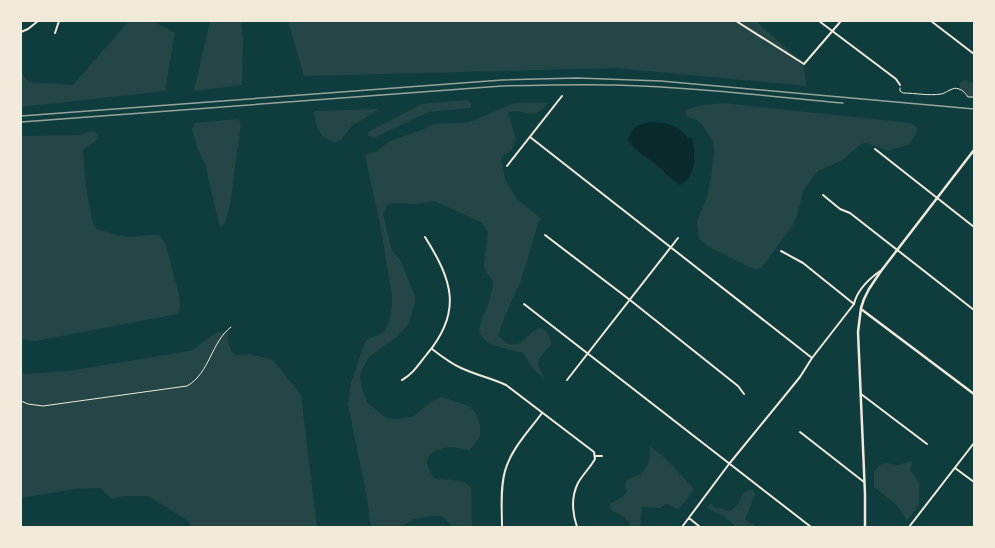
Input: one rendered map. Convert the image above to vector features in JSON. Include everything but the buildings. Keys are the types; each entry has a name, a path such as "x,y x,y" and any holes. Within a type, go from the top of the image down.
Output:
{"street":[{"path":"21,32 28,29 38,21"},
{"path":"55,33 59,21"},
{"path":"736,21 804,64 841,21"},
{"path":"819,21 896,80 900,85"},
{"path":"931,21 974,54"},
{"path":"507,166 562,96"},
{"path":"530,137 812,358"},
{"path":"875,149 974,227"},
{"path":"865,527 858,341 861,308 869,289 881,271 974,150"},
{"path":"823,195 840,209 850,213 974,310"},
{"path":"545,235 738,386 744,394"},
{"path":"402,380 410,376 432,349 445,325 449,312 450,298 446,277 425,237"},
{"path":"567,380 678,238"},
{"path":"781,251 803,263 854,304"},
{"path":"682,527 729,464 800,377 812,358 854,304 855,297 869,279 881,271"},
{"path":"524,304 811,527"},
{"path":"861,308 974,394"},
{"path":"432,349 452,364 506,385 594,452 595,456 592,465 579,482 574,495 573,511 577,527"},
{"path":"860,394 927,444"},
{"path":"502,527 503,483 505,470 516,448 542,413"},
{"path":"800,432 864,482"},
{"path":"909,527 974,443"},
{"path":"595,456 602,456"},
{"path":"955,468 974,482"},
{"path":"689,518 700,527"}],"lane":[{"path":"21,401 28,404 43,406 187,386 199,377 221,336 231,326"}],"path":[{"path":"900,85 900,91 903,92 940,94 946,93 953,88 959,89 966,93 968,97 974,97"}],"shaded area":[{"path":"129,21 153,21 175,33 165,91 21,107 21,73 29,82 73,85"},
{"path":"210,21 241,21 243,38 242,85 194,91"},
{"path":"288,21 756,21 804,64 806,86 616,68 304,76"},
{"path":"965,80 974,83 974,96 968,97 966,92 960,88 960,83"},
{"path":"467,100 471,104 471,108 428,112 374,138 368,135 368,132 422,104"},
{"path":"514,103 548,103 538,112 533,114 515,111 509,112 508,114 516,139 512,150 501,157 505,180 518,200 540,218 521,280 498,336 506,342 517,344 540,328 547,332 550,336 551,345 540,357 538,365 545,380 533,369 523,353 492,345 479,333 481,321 488,305 493,287 493,281 486,272 484,266 488,232 481,222 434,201 417,204 388,204 383,214 392,251 400,260 415,296 415,302 409,323 398,336 369,357 364,365 360,376 363,393 368,403 386,418 397,419 414,416 432,401 442,397 469,406 477,415 480,426 480,436 470,450 448,447 433,452 427,459 430,471 435,479 459,481 471,488 472,527 453,527 442,516 431,516 414,519 400,527 371,527 365,487 348,405 351,383 365,342 370,338 379,335 386,328 391,313 392,297 380,223 365,156 369,153 376,152 390,141 422,130 433,124 470,122"},
{"path":"723,103 911,123 917,127 916,134 908,145 888,151 867,143 861,144 841,161 818,171 803,191 797,216 791,228 761,268 754,269 709,247 699,239 697,221 707,197 711,178 714,154 713,141 702,124 697,120 686,116 685,110 698,106"},
{"path":"379,109 352,126 340,141 335,143 321,135 317,127 314,111"},
{"path":"238,119 241,123 230,205 225,223 220,228 205,164 197,147 192,129 195,123"},
{"path":"652,122 672,125 688,138 692,138 694,164 690,176 680,185 638,152 628,140 631,132 636,126 643,123"},
{"path":"92,131 98,133 98,139 83,150 86,187 93,224 96,229 124,236 134,237 159,235 166,246 179,295 180,308 178,314 35,341 24,340 21,338 21,136 80,135"},
{"path":"230,332 228,333 228,342 235,355 250,354 273,360 301,395 317,527 192,527 188,521 149,496 123,496 112,499 100,488 75,489 21,498 21,372 24,374 67,371 178,353 193,350 215,333"},
{"path":"650,446 665,458 694,489 685,502 677,509 667,504 660,508 642,507 640,527 631,527 625,519 611,510 610,504 624,496 627,491 625,485 627,480 639,475 646,469 650,460"},
{"path":"912,461 910,470 919,483 919,505 907,521 897,505 874,487 874,472 880,465 885,463 898,465"},
{"path":"748,490 753,490 755,495 745,519 756,527 736,527 724,516 707,508 710,503 714,507 730,511 738,504 743,494"}],"railway":[{"path":"21,116 502,80 577,78 661,81 974,109"},
{"path":"21,122 530,85 644,86 729,92 843,103"}]}
